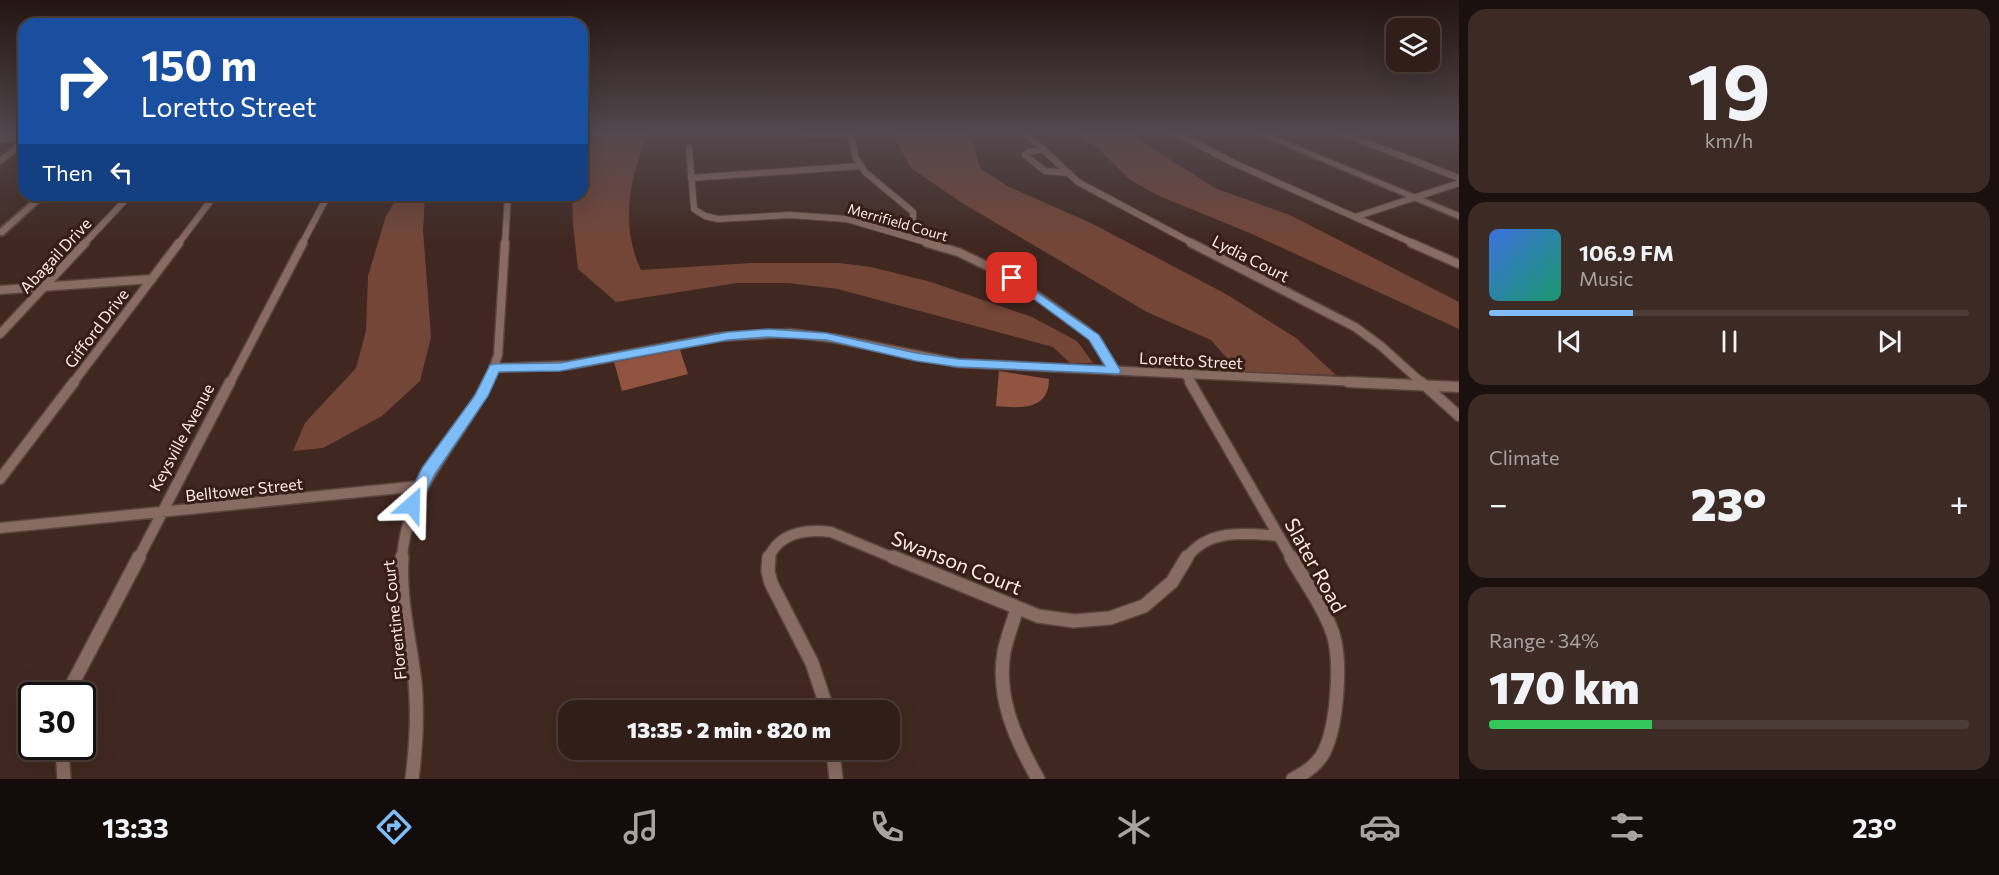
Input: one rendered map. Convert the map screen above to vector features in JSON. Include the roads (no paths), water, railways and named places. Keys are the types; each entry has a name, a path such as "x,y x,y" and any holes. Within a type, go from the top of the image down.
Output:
{"main road":[{"path":"1345,169 1459,216"}],"street":[{"name":"Merrifield Court","path":"690,169 694,209 711,218 817,215 853,220 958,252 1012,278 1094,338 1114,371"},
{"path":"691,178 813,169"},
{"path":"863,169 913,212 913,220 899,234"},
{"path":"1042,169 1069,173"},
{"name":"Lydia Court","path":"1065,169 1097,194 1355,327 1381,346 1459,416"},
{"path":"1248,169 1459,264"},
{"path":"1438,169 1459,177"},
{"path":"1354,217 1459,183"},
{"path":"0,233 36,201"},
{"name":"Abagail Drive","path":"0,334 124,201"},
{"name":"Gifford Drive","path":"0,479 210,201"},
{"name":"Keysville Avenue","path":"73,682 325,201"},
{"name":"Florentine Court","path":"412,779 416,720 415,684 402,572 402,550 406,527 420,486 481,396 495,368 498,354 508,201"},
{"path":"0,290 152,279"},
{"name":"Loretto Street","path":"495,368 560,367 728,336 768,333 826,336 946,362 1459,387"},
{"name":"Slater Road","path":"1186,375 1328,621 1337,652 1329,739 1323,754 1312,768 1293,779"},
{"name":"Belltower Street","path":"0,528 420,486"},
{"name":"Swanson Court","path":"824,700 813,664 768,571 770,553 780,540 789,535 811,530 831,532 1017,608 1053,620 1074,622 1110,619 1124,615 1156,598 1176,577 1193,549 1204,542 1228,535 1279,536"},
{"path":"1017,608 1003,653 1003,693 1015,736 1038,779"},
{"path":"63,760 64,779"},
{"path":"834,760 836,779"}]}
